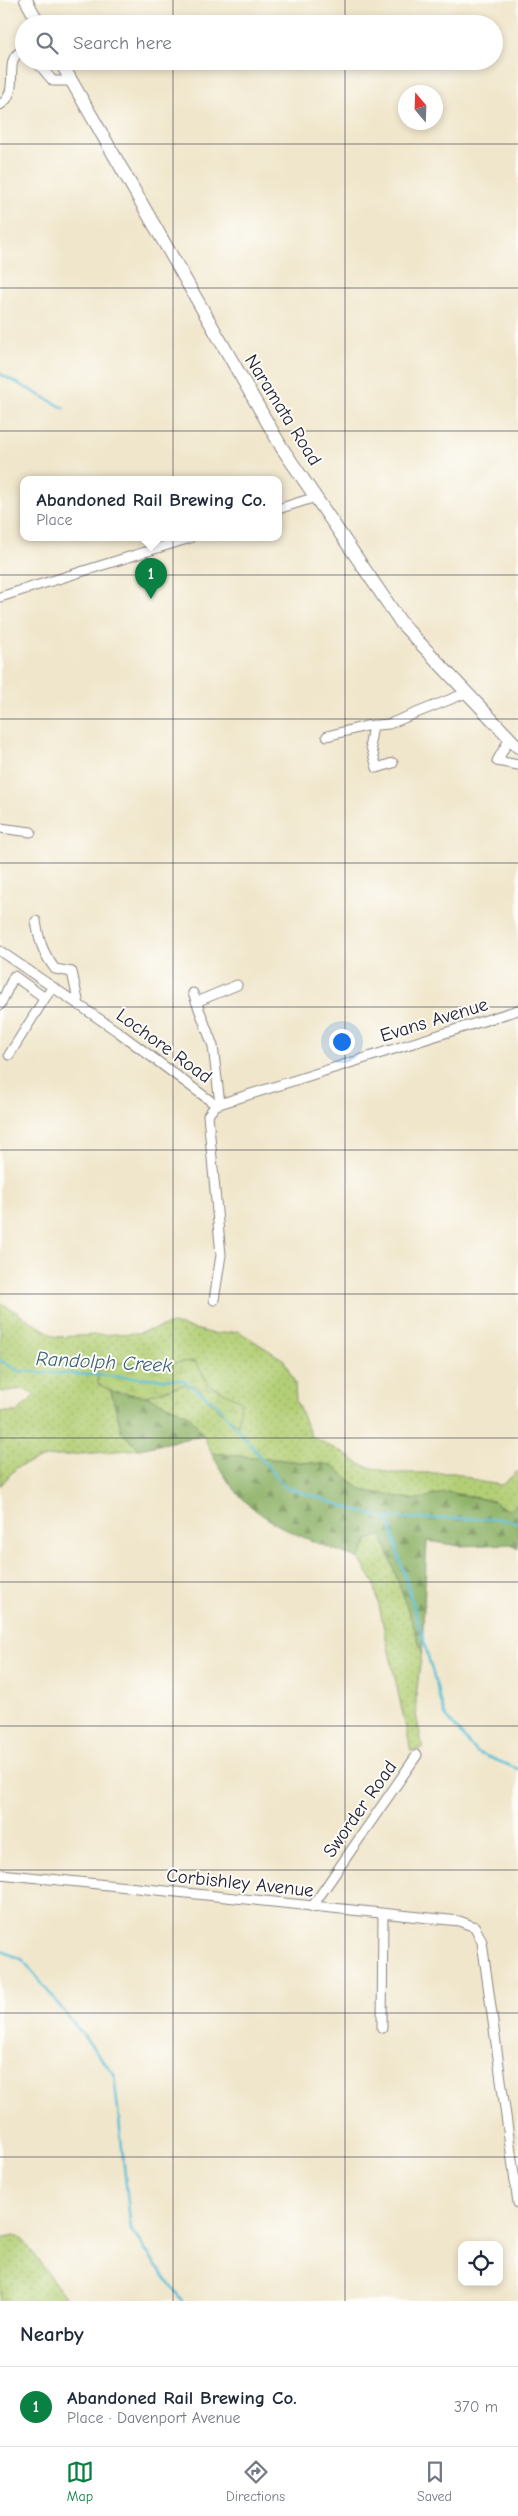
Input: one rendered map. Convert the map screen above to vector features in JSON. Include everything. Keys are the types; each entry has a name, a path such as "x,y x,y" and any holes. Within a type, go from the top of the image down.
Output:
{"main road":[{"path":"26,0 34,15"},
{"name":"Naramata Road","path":"65,70 262,418 402,624 514,742"}],"street":[{"path":"0,105 6,101 10,93 3,71 6,59 15,52"},
{"path":"44,70 53,81 71,81"},
{"path":"282,509 316,497"},
{"path":"0,598 180,541"},
{"path":"328,736 397,721 466,693"},
{"path":"373,725 370,743 377,768 393,763"},
{"path":"514,742 497,761 518,765"},
{"path":"0,828 31,832"},
{"path":"36,921 40,945 46,957 55,969 72,972 79,1005"},
{"name":"Lochore Road","path":"0,950 218,1104 208,1115 221,1255 214,1300"},
{"path":"0,1005 14,976 45,998"},
{"path":"218,1104 213,1046 195,997 236,985"},
{"path":"9,1056 53,987"},
{"name":"Evans Avenue","path":"218,1104 518,1010"},
{"name":"Sworder Road","path":"312,1907 417,1755"},
{"name":"Corbishley Avenue","path":"0,1874 459,1921 474,1927 482,1942 518,2203"},
{"path":"382,2028 383,1914"}],"green space":[{"path":"0,1302 56,1337 138,1333 173,1324 215,1334 238,1331 284,1360 295,1383 296,1401 311,1436 352,1458 359,1464 391,1473 455,1473 481,1482 502,1485 518,1471 518,1502 509,1511 493,1501 447,1492 415,1500 361,1490 332,1465 212,1453 203,1435 189,1415 146,1396 185,1384 197,1386 217,1409 240,1401 209,1385 195,1361 151,1365 98,1384 111,1391 122,1433 140,1449 46,1457 17,1467 0,1486 0,1412 17,1412 35,1395 23,1389 0,1392"},
{"path":"195,1361 209,1385 241,1401 238,1425 217,1409 197,1386 185,1384 146,1396 111,1391 98,1384 98,1373 103,1362 151,1365"},
{"path":"111,1391 146,1396 189,1415 203,1435 140,1449 122,1433"},
{"path":"212,1453 332,1465 361,1490 415,1500 447,1492 493,1501 509,1511 518,1502 518,1549 511,1544 460,1546 427,1541 422,1651 382,1535 368,1540 359,1559 293,1532 255,1510 239,1495 225,1476"},
{"path":"382,1535 422,1651 416,1696 416,1715 423,1748 411,1751 374,1583 359,1559 368,1540"},
{"path":"14,2236 22,2238 68,2301 0,2301 0,2239"}],"waterway":[{"path":"0,374 64,408"},
{"name":"Randolph Creek","path":"0,1360 18,1371 182,1380 216,1403 285,1487 381,1518 499,1519 518,1522"},
{"path":"388,1518 445,1715 476,1752 518,1769"},
{"path":"0,1950 23,1960 114,2074 131,2230 182,2301"}],"place":[{"name":"Abandoned Rail Brewing Co.","path":"151,599"}]}
